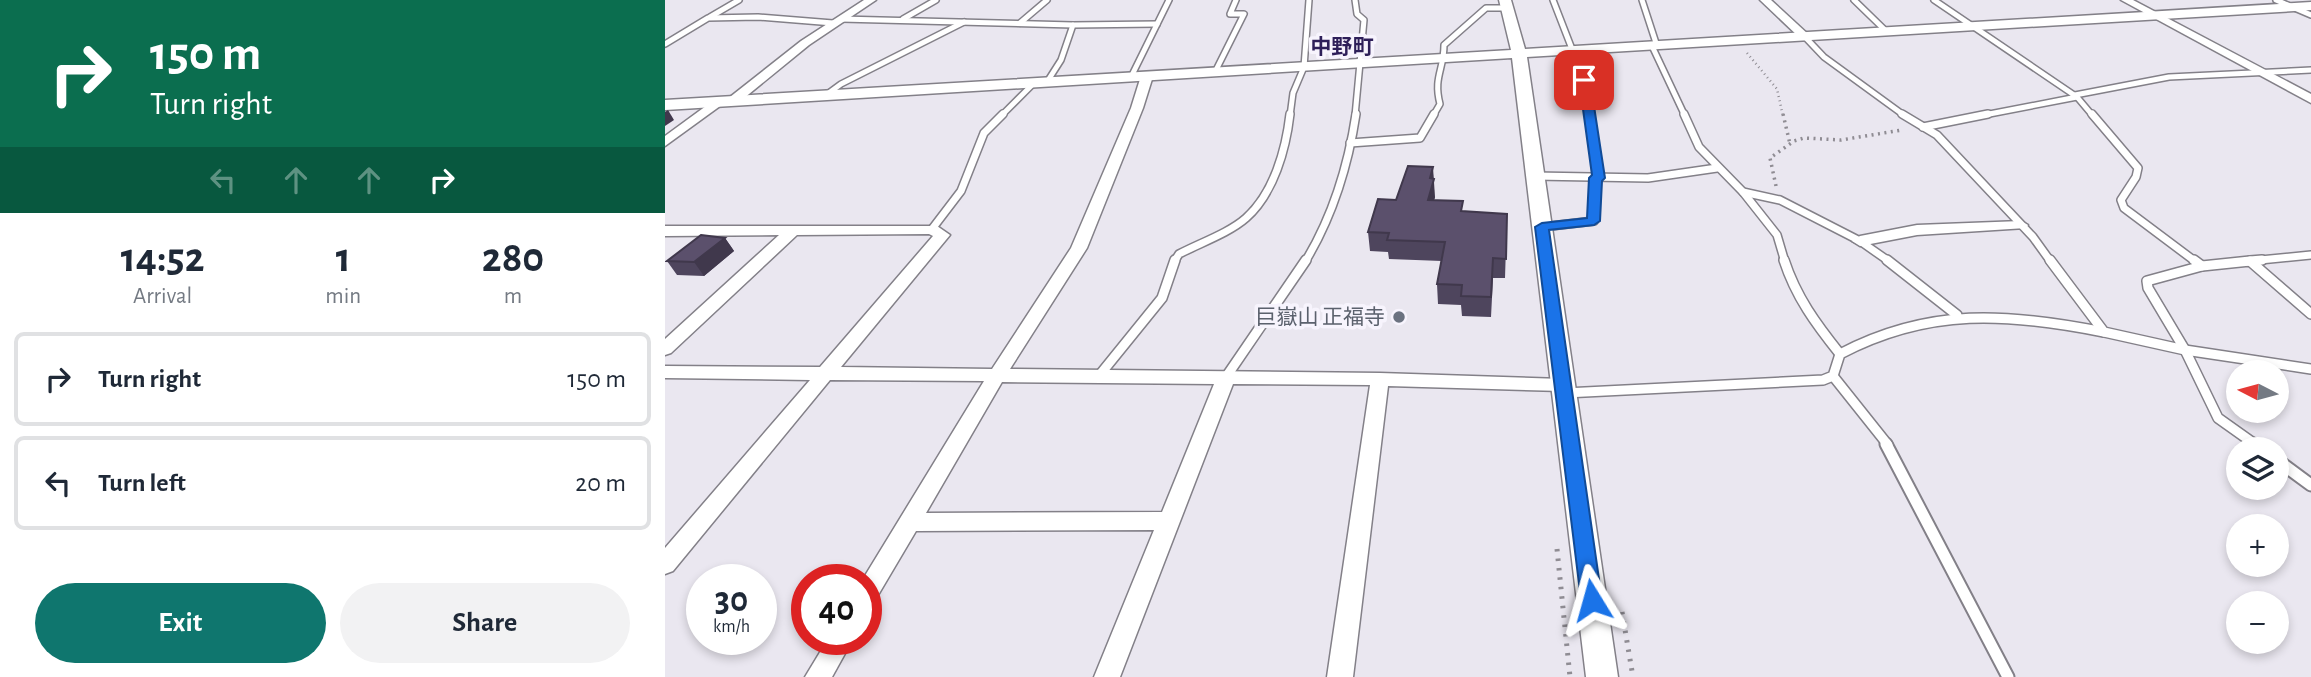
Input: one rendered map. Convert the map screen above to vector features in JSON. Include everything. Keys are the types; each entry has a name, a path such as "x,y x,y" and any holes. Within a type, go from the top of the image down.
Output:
{"street":[{"path":"665,142 871,0"},
{"path":"1765,0 1805,37"},
{"path":"2126,0 2311,99"},
{"path":"1506,4 1519,54 1602,677"},
{"path":"665,105 2311,6"},
{"path":"882,568 997,375 1080,248 1137,108 1139,76"},
{"path":"1860,241 1917,230 2021,225"},
{"path":"665,232 932,229 942,235 665,564"},
{"path":"665,349 791,232"},
{"path":"665,372 1380,379 1563,389"},
{"path":"1107,677 1226,377"},
{"path":"1340,677 1380,379"},
{"path":"909,522 1168,521"},
{"path":"818,677 831,655"}],"lane":[{"path":"665,44 739,0"},
{"path":"901,20 936,0"},
{"path":"1020,23 1047,0"},
{"path":"1139,76 1157,24 1169,0"},
{"path":"1215,72 1244,14 1230,14 1236,0"},
{"path":"1098,377 1162,298 1169,285 1170,267 1179,254 1228,229 1257,207 1286,148 1293,93 1304,67 1309,0"},
{"path":"1226,377 1315,242 1341,186 1361,64 1364,20 1357,15 1355,0"},
{"path":"1542,227 1594,221 1597,178 1584,80 1553,0"},
{"path":"1642,0 1655,46 1699,148 1743,192 1777,235 1792,285 1806,312 1840,354"},
{"path":"1854,0 1887,32"},
{"path":"1934,0 2076,96 2138,168 2136,177 2121,200 2124,208 2202,266"},
{"path":"2276,0 2311,15"},
{"path":"1350,143 1420,138 1440,104 1435,85 1444,59 1444,45 1461,27 1486,8 1506,4"},
{"path":"708,18 1073,25 1157,24"},
{"path":"826,95 841,84 966,22"},
{"path":"932,229 961,191 976,147 984,133 1041,82 1061,60 1073,25"},
{"path":"1805,37 1856,82 1937,135 2021,225 2104,332"},
{"path":"1923,127 2169,77 2311,70"},
{"path":"1535,176 1668,177 1717,168"},
{"path":"1743,192 1780,200 1860,241 1899,268 1957,315"},
{"path":"2244,437 2218,418 2147,281 2202,266 2311,255"},
{"path":"2250,261 2311,314"},
{"path":"1833,376 1840,354 1859,342 1905,327 1957,315 2060,322 2185,350 2311,369"},
{"path":"1563,389 1748,386 1833,376"},
{"path":"1833,376 1889,447 2008,677"},
{"path":"2289,469 2311,485"}],"path":[{"path":"1736,41 1777,89 1790,144"},
{"path":"1780,200 1770,158 1790,144 1804,138 1841,140 1923,127"}],"building":[{"path":"1408,166 1433,167 1430,178 1434,179 1428,200 1463,201 1461,211 1507,214 1506,259 1493,258 1491,297 1461,296 1462,285 1437,284 1445,242 1387,240 1389,233 1368,232 1378,199 1396,200"},
{"path":"701,235 725,238 694,262 667,261"}],"place":[{"name":"巨嶽山 正福寺","path":"1399,317"}],"district":[{"name":"中野町","path":"1342,47"}],"route":[{"path":"1584,80 1599,178 1596,178 1594,221 1542,227 1592,600"}]}
